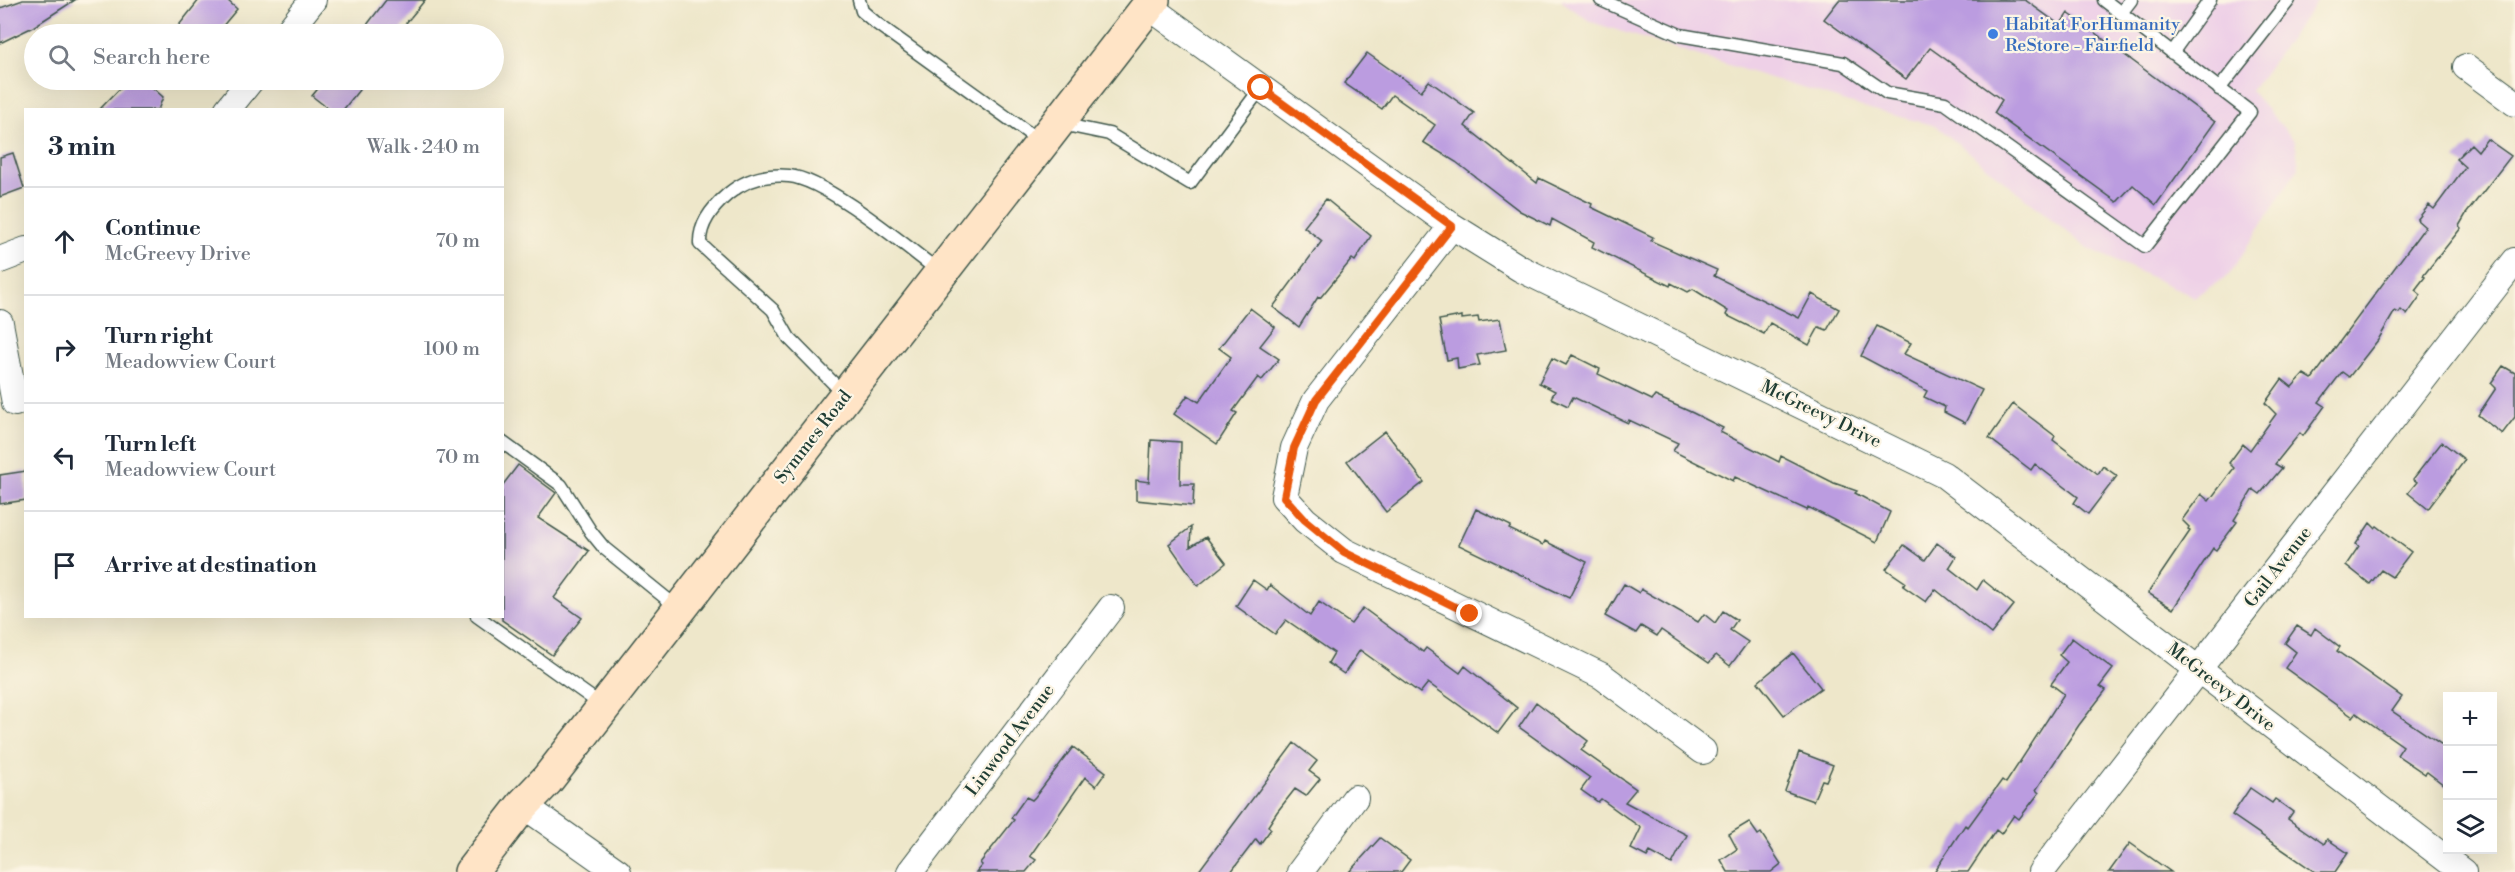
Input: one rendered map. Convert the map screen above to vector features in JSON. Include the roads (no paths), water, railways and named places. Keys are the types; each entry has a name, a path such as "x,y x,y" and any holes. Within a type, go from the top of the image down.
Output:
{"main road":[{"name":"Symmes Road","path":"471,872 523,805 547,780 1150,3"}],"street":[{"path":"294,24 313,0"},
{"name":"McGreevy Drive","path":"1150,3 1261,88 1452,226 1521,269 1944,475 2463,872"},
{"path":"2466,67 2515,103"},
{"path":"229,108 243,90"},
{"path":"1452,226 1316,400 1294,448 1284,497 1305,520 1344,552 1602,676 1704,751"},
{"path":"0,260 24,251"},
{"name":"Gail Avenue","path":"2041,872 2515,261"},
{"path":"0,323 15,404"},
{"name":"Linwood Avenue","path":"910,872 1111,608"},
{"path":"1300,872 1355,798"},
{"path":"523,805 618,872"}],"lane":[{"path":"859,0 862,11 876,23 1050,133 1109,134 1190,183 1261,88"},
{"path":"1601,0 1680,35 1843,63 1887,93 1945,103 2145,246 2250,112 2104,0"},
{"path":"2121,13 2131,0"},
{"path":"2172,53 2210,0"},
{"path":"2219,89 2289,0"},
{"path":"845,396 789,338 773,310 700,244 699,232 722,198 737,187 761,176 791,176 820,187 870,219 941,272"},
{"path":"504,443 561,485 604,548 679,609"},
{"path":"480,618 604,707"}],"place":[{"name":"Habitat ForHumanity ReStore - Fairfield","path":"1993,34"}]}
